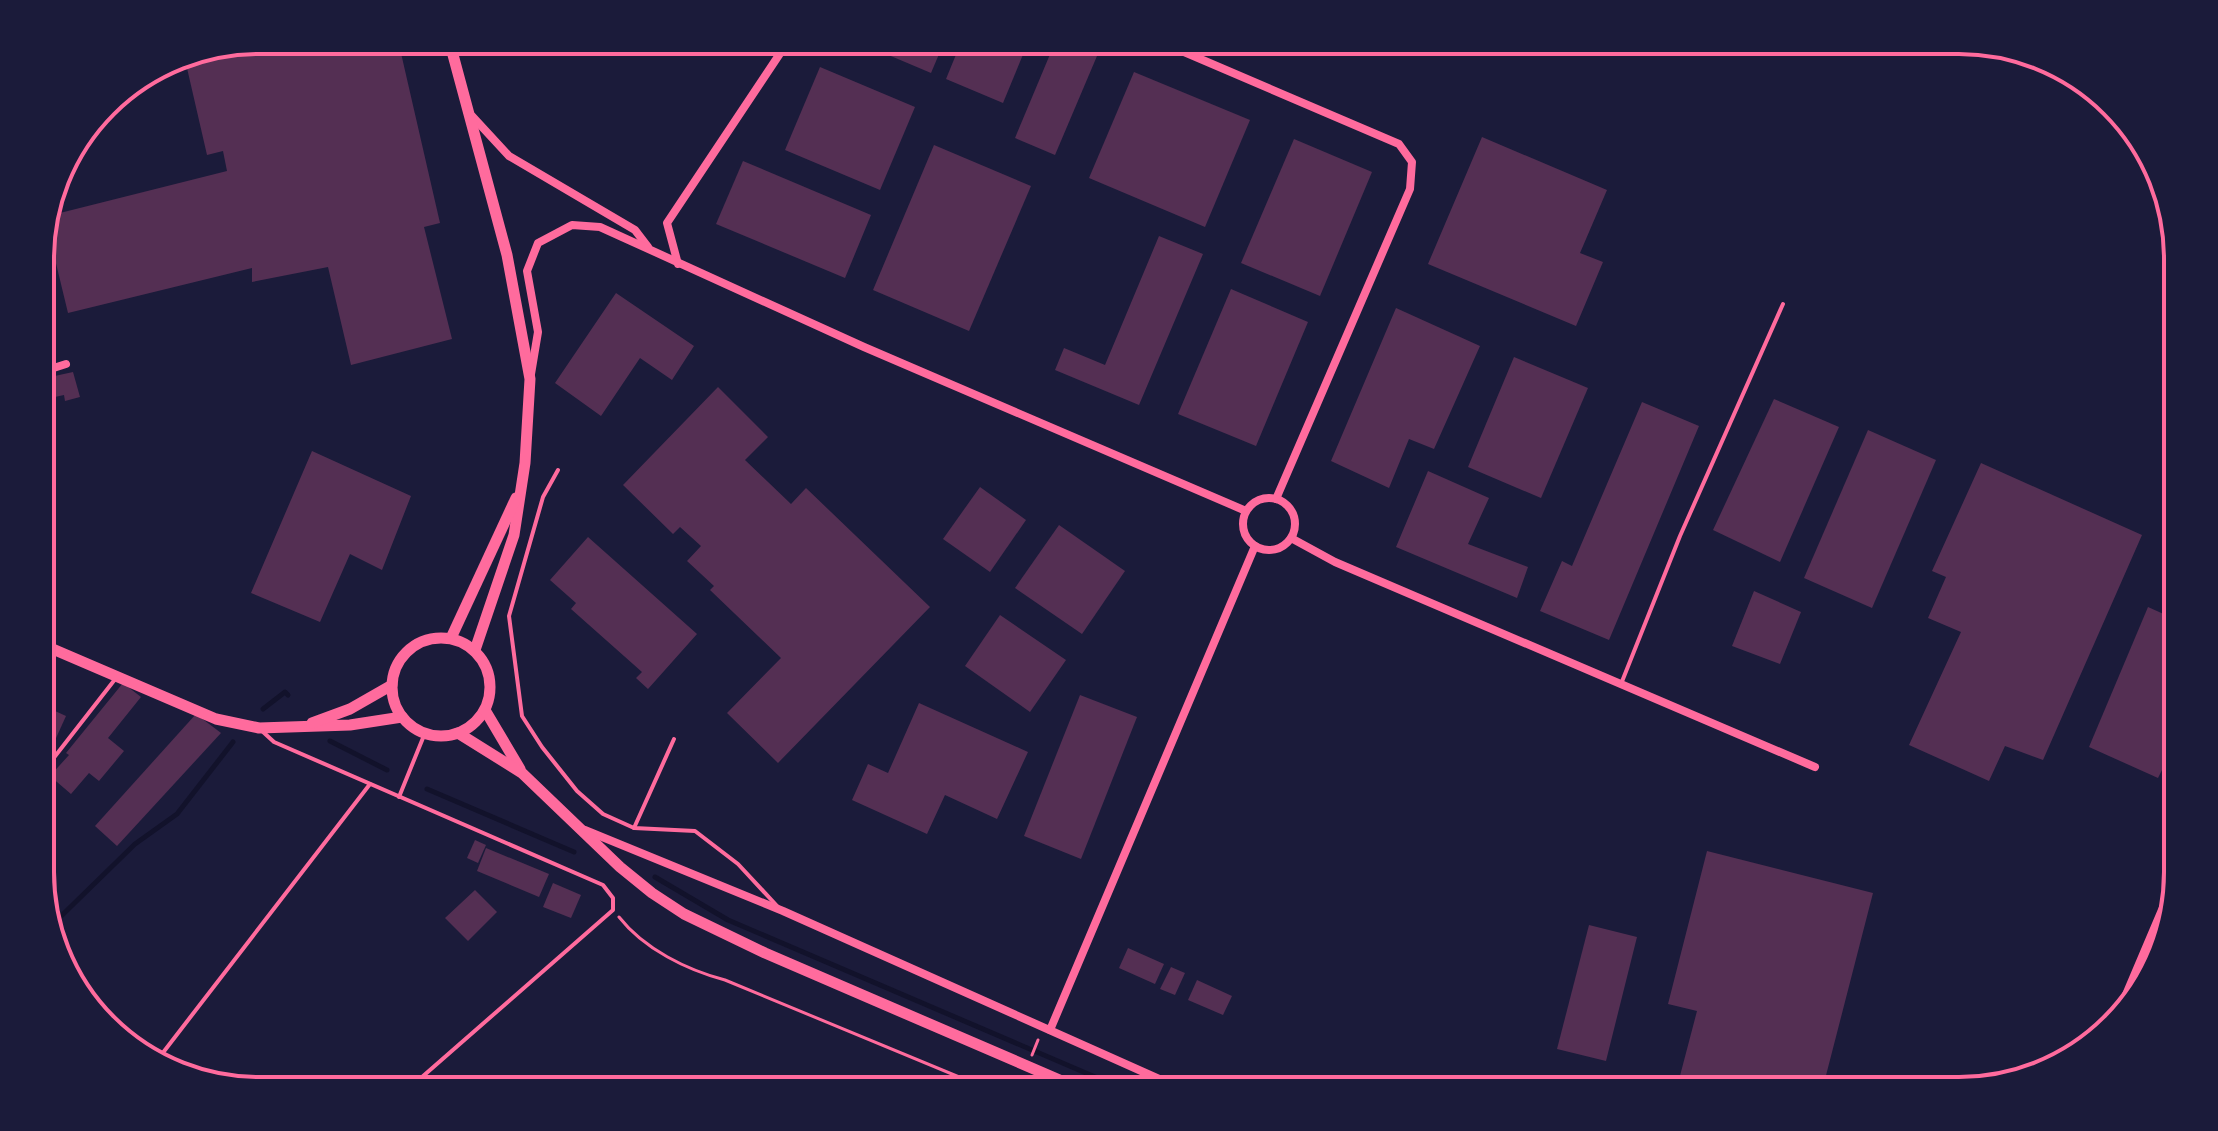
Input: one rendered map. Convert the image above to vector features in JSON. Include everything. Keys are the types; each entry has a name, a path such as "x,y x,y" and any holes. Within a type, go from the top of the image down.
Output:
{"street":[{"path":"453,54 507,255 530,379"},
{"path":"678,264 667,223 780,54"},
{"path":"1189,54 1399,144 1412,162 1410,189 1276,499"},
{"path":"469,112 509,156 635,230 651,251"},
{"path":"475,650 514,535 526,449 530,379 538,332 527,271 538,243 572,225 600,227 878,354 1246,511"},
{"path":"54,368 66,364"},
{"path":"451,638 520,491"},
{"path":"1262,499 1276,499 1286,504 1295,518 1291,538 1283,546 1267,550 1255,546 1244,531 1246,511 1262,499"},
{"path":"1291,538 1335,562 1815,767"},
{"path":"1047,1029 1255,546"},
{"path":"451,638 475,650 485,663 490,678 490,694 485,710 469,727 447,736 425,733 402,717 394,702 392,685 398,662 406,652 426,639 451,638"},
{"path":"54,649 216,719 259,728 350,725 402,717"},
{"path":"296,727 350,709 392,685"},
{"path":"485,710 522,773"},
{"path":"458,733 522,773 652,893 684,914 780,960 1053,1077"},
{"path":"577,827 783,911 1155,1077"},
{"path":"2129,987 2158,919"}],"lane":[{"path":"1621,684 1680,536 1783,304"},
{"path":"558,470 543,497 509,616 522,716 577,791 603,814 634,828 695,831 738,864 783,911"},
{"path":"54,757 117,676"},
{"path":"259,728 274,742 603,885 613,898 613,910 422,1077"},
{"path":"399,797 425,733"},
{"path":"634,828 674,739"},
{"path":"163,1053 370,784"}],"path":[{"path":"613,910 629,931 692,971 725,980 959,1077"},
{"path":"1027,1066 1047,1029"}],"building":[{"path":"259,54 401,54 440,223 424,227 452,339 351,365 328,267 252,282 252,268 68,313 54,255 60,213 227,171 223,151 207,155 187,67 232,56"},
{"path":"886,54 939,54 931,73"},
{"path":"956,54 1023,54 1003,103 946,79"},
{"path":"1050,54 1097,56 1055,155 1015,138"},
{"path":"820,67 915,107 880,190 785,150"},
{"path":"1134,72 1250,120 1205,227 1089,178"},
{"path":"1482,137 1607,190 1580,253 1603,262 1576,326 1428,264"},
{"path":"1294,139 1372,172 1320,296 1241,263"},
{"path":"934,145 1031,186 969,331 873,290"},
{"path":"743,161 871,215 845,278 716,224"},
{"path":"1159,236 1203,254 1139,405 1055,370 1064,348 1105,365"},
{"path":"1231,289 1308,322 1256,446 1178,414"},
{"path":"616,293 694,346 672,380 640,358 601,416 555,383"},
{"path":"1396,308 1480,346 1434,449 1409,439 1389,488 1331,461"},
{"path":"1514,357 1588,388 1541,498 1468,467"},
{"path":"73,372 80,397 65,401 64,395 54,397 54,376"},
{"path":"718,387 768,437 745,460 791,504 806,488 930,607 778,763 727,713 781,658 710,590 714,586 687,561 701,546 680,527 673,534 623,485"},
{"path":"1774,399 1839,427 1780,562 1713,530"},
{"path":"1642,402 1699,426 1609,640 1540,611 1562,561 1572,566"},
{"path":"1868,430 1936,460 1872,608 1804,578"},
{"path":"312,451 411,496 382,570 350,554 320,622 251,593"},
{"path":"1981,463 2142,535 2043,760 2005,746 1989,781 1909,745 1961,632 1928,618 1946,577 1932,571"},
{"path":"1428,471 1489,498 1468,544 1528,567 1517,598 1396,547"},
{"path":"980,487 1026,520 990,572 943,539"},
{"path":"1059,525 1125,571 1082,634 1015,588"},
{"path":"588,537 697,634 648,689 636,678 642,672 571,609 576,603 550,580"},
{"path":"1754,591 1801,612 1780,664 1732,646"},
{"path":"2148,607 2164,614 2164,766 2158,778 2089,747"},
{"path":"1000,615 1066,660 1030,712 965,666"},
{"path":"123,683 141,697 108,738 124,751 99,781 89,773 71,794 54,779 54,772 69,755 66,753"},
{"path":"1080,695 1137,717 1081,859 1024,836"},
{"path":"919,703 1028,752 997,819 945,795 927,834 852,800 868,764 888,773"},
{"path":"54,710 66,716 54,743"},
{"path":"196,714 221,733 117,846 95,826"},
{"path":"475,840 486,845 478,863 467,858"},
{"path":"486,848 549,874 539,897 477,871"},
{"path":"1707,851 1873,893 1826,1077 1680,1077 1697,1011 1668,1004"},
{"path":"553,883 581,895 571,918 543,907"},
{"path":"475,890 497,912 468,941 445,918"},
{"path":"1589,925 1637,937 1606,1061 1557,1049"},
{"path":"1128,948 1164,964 1155,984 1119,968"},
{"path":"1171,967 1185,973 1175,995 1160,989"},
{"path":"1197,980 1232,996 1223,1015 1188,1000"}],"waterway":[{"path":"263,709 285,692 288,695"},
{"path":"330,741 387,770"},
{"path":"60,918 135,844 177,814 233,742"},
{"path":"427,789 574,852"},
{"path":"655,877 728,920 1095,1077"}]}
